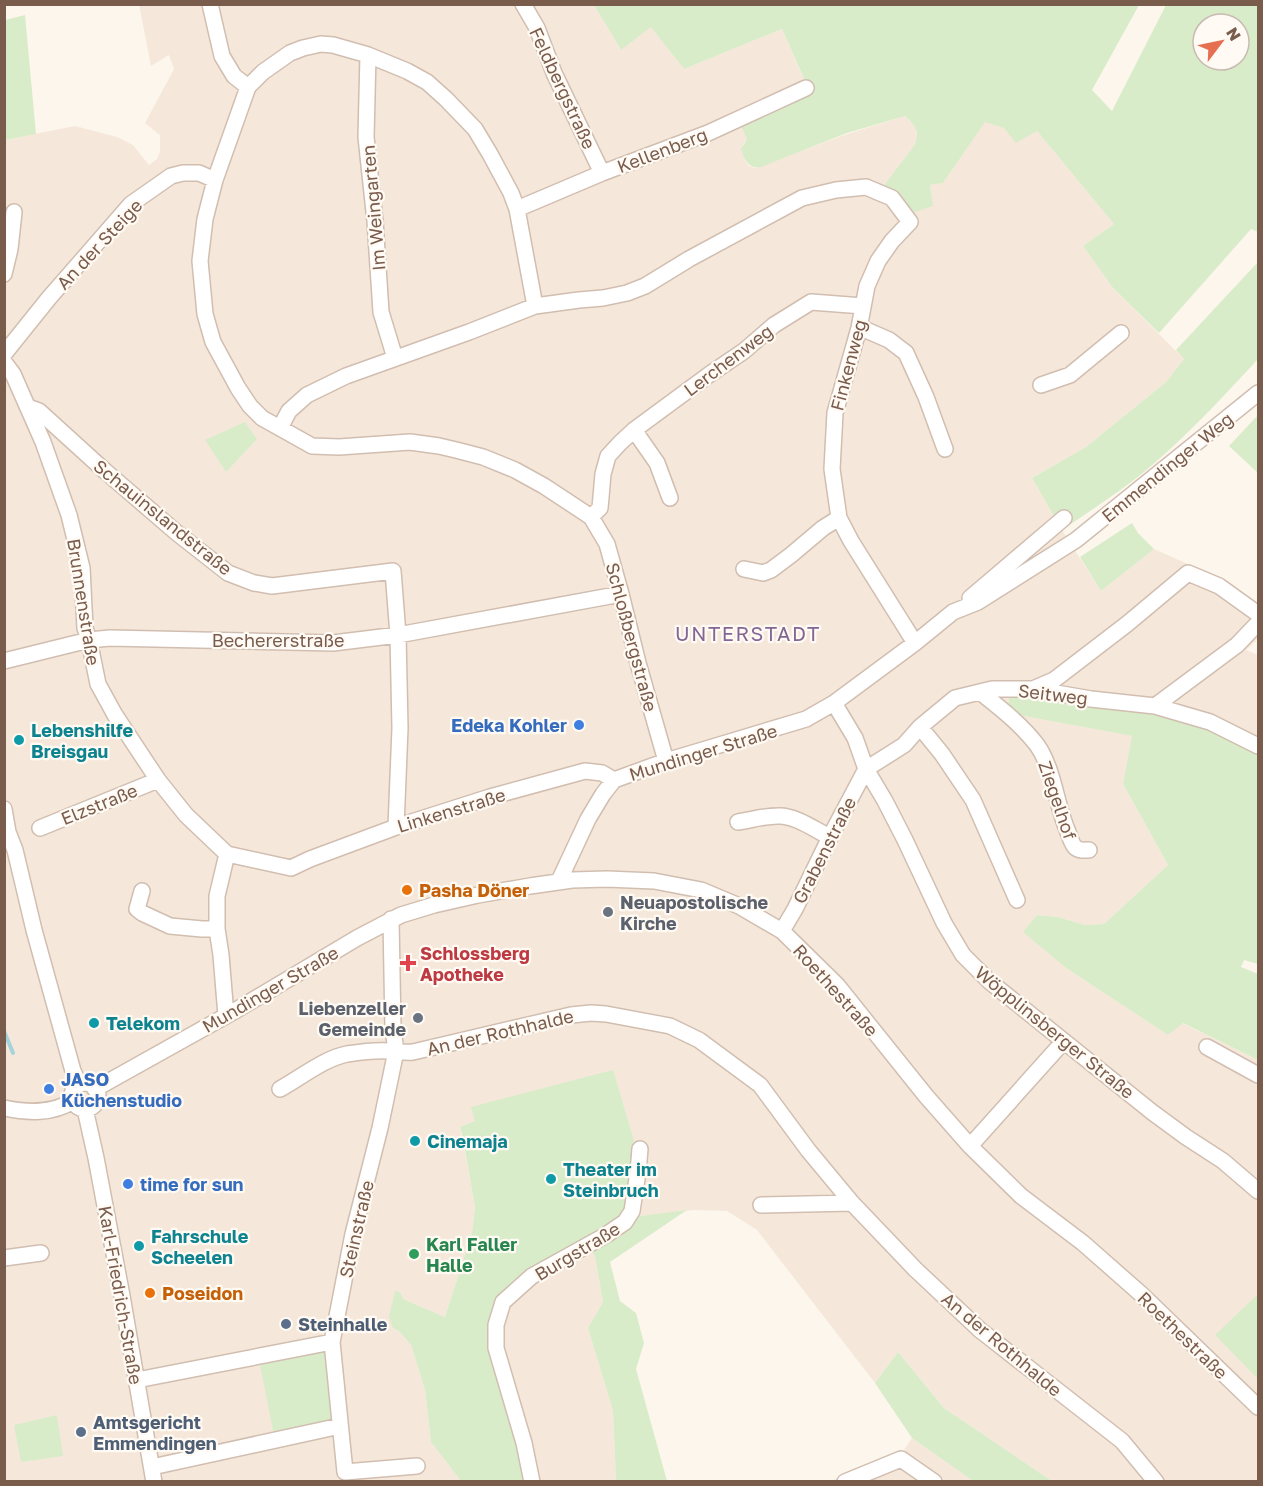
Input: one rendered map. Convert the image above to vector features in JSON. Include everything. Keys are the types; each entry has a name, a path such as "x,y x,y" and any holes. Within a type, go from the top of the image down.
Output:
{"street":[{"path":"210,4 222,56 234,76 248,87"},
{"name":"Feldbergstraße","path":"523,4 537,28 554,73 602,173"},
{"name":"Schloßbergstraße","path":"535,306 517,209 475,129 427,82 368,55 321,44 290,53 263,72 248,87 215,180 205,219 200,261 205,314 213,342 238,388 250,406 262,418 312,446 339,447 410,442 456,450 515,470 591,517 607,544 666,761"},
{"name":"Im Weingarten","path":"368,55 366,137 381,312 395,358"},
{"name":"Kellenberg","path":"517,209 602,173 708,133 806,88"},
{"name":"An der Steige","path":"4,354 31,319 132,204 171,176 199,173 215,180"},
{"name":"Finkenweg","path":"535,306 603,298 645,286 689,259 802,198 836,189 866,187 892,198 910,222 892,241 878,261 867,286 859,328 835,413 832,469 839,518 915,643"},
{"path":"4,274 10,249 14,212"},
{"name":"Lerchenweg","path":"591,517 600,508 603,474 608,456 634,430 744,351 774,326 811,302 863,306"},
{"path":"280,428 290,411 307,395 346,376 535,306"},
{"path":"859,328 889,340 906,353 926,397 945,449"},
{"path":"1041,385 1070,375 1121,333"},
{"name":"Brunnenstraße","path":"7,371 28,407 69,515 82,568 85,628 98,684 115,715 158,780 186,815 227,854"},
{"name":"Emmendinger Weg","path":"1076,540 1258,393"},
{"name":"Schauinslandstraße","path":"28,407 39,411 177,534 228,573 254,583 272,586 393,571 398,635"},
{"path":"634,430 657,463 670,498"},
{"path":"744,568 763,573 771,570 839,518"},
{"name":"Mundinger Straße","path":"95,1089 226,1016 391,919 456,900 559,881 588,819 614,780 666,761 806,719 834,703 915,643 1064,518"},
{"name":"Mundinger Straße","path":"953,612 978,602 1076,540"},
{"path":"1033,689 1053,680 1188,573 1219,586 1258,614"},
{"name":"Bechererstraße","path":"4,661 89,640 333,644 398,635 621,594"},
{"path":"1155,706 1237,645 1258,623"},
{"path":"396,827 400,728 398,635"},
{"name":"Seitweg","path":"866,769 904,745 920,727 955,698 992,689 1033,689 1091,699 1155,706 1210,722 1258,746"},
{"name":"Ziegelhof","path":"980,692 1007,714 1037,745 1049,770 1066,828 1074,846 1079,850 1089,850"},
{"name":"Wöpplinsberger Straße","path":"834,703 855,738 866,769 885,801 944,923 963,955 989,981 1161,1118 1223,1161 1258,1191"},
{"path":"920,727 942,754 973,800 1017,900"},
{"name":"Grabenstraße","path":"782,931 866,769"},
{"name":"Linkenstraße","path":"227,854 291,868 396,827 490,797 585,771 602,773 614,780"},
{"name":"Elzstraße","path":"40,828 158,780"},
{"path":"4,809 6,833 15,850 34,930 73,1071 80,1084"},
{"path":"738,822 784,816 830,837"},
{"path":"226,1016 217,929 217,896 227,854"},
{"name":"Roethestraße","path":"559,881 607,879 654,881 701,890 740,906 782,931 837,986 926,1096 970,1146 1021,1196 1083,1243 1141,1294 1258,1407"},
{"path":"142,891 137,909 142,913 170,926 217,929"},
{"name":"Steinstraße","path":"391,919 393,1029 396,1051 380,1128 353,1234 332,1342 345,1472 417,1466"},
{"name":"An der Rothhalde","path":"280,1089 334,1058 346,1054 387,1050 405,1053 419,1051 571,1015 606,1014 670,1026 699,1040 760,1085 808,1150 852,1203 915,1269 980,1330 1122,1441 1156,1482"},
{"path":"970,1146 1064,1041"},
{"path":"1207,1047 1258,1075"},
{"path":"7,1109 33,1113 79,1105 93,1105 98,1097 95,1089 88,1083 80,1084 73,1090 72,1094 79,1105"},
{"name":"Karl-Friedrich-Straße","path":"79,1105 98,1169 153,1474"},
{"name":"Burgstraße","path":"532,1482 524,1443 496,1348 496,1325 503,1302 532,1276 625,1222 632,1211 640,1149"},
{"path":"761,1205 852,1203"},
{"path":"4,1258 41,1253"},
{"path":"137,1380 332,1342"},
{"path":"153,1474 340,1426"},
{"path":"845,1482 901,1459 938,1480"}],"shaded area":[{"path":"139,4 594,5 621,50 651,26 684,69 782,29 810,93 747,139 743,144 745,161 749,166 755,168 847,134 905,116 916,127 917,138 914,145 920,209 932,206 930,185 943,183 985,121 1004,128 1037,131 1114,224 1083,246 1113,288 1184,359 1166,382 1086,447 1032,478 1101,591 1154,549 1231,583 1258,604 1258,639 1246,650 1258,655 1258,753 1024,716 1133,736 1123,784 1168,865 1104,924 1085,925 1058,917 1037,915 1024,932 1066,968 1168,1035 1182,1023 1258,1060 1258,1481 1052,1481 944,1408 898,1352 875,1383 757,1230 727,1211 694,1210 640,1216 632,1211 633,1137 612,1070 460,1127 475,1206 472,1233 445,1317 403,1299 393,1328 400,1332 411,1345 425,1390 431,1442 461,1481 5,1482 5,140 75,126 117,137 133,145 149,165 157,159 160,152 160,135 145,123 174,69 169,55 151,66"},
{"path":"587,1238 595,1257 603,1302 588,1328 613,1411 616,1481 526,1481 508,1407 497,1303"},
{"path":"912,1438 973,1481 828,1482 902,1453"}],"green space":[{"path":"594,5 1139,5 1092,90 1112,111 1166,5 1258,5 1258,232 1251,229 1159,333 1113,288 1083,246 1114,224 1037,131 1016,143 1004,128 985,122 943,183 930,185 933,206 915,212 910,211 882,188 916,141 916,129 905,116 847,133 761,167 753,167 747,163 741,149 747,139 741,126 810,92 782,29 684,69 651,27 621,50"},
{"path":"25,15 36,134 5,140 5,20"},
{"path":"1258,262 1258,359 1159,459 1124,487 1062,530 1032,478 1086,447 1166,382 1184,359 1176,350"},
{"path":"1258,415 1258,473 1229,446"},
{"path":"245,422 257,439 226,472 205,440"},
{"path":"1132,523 1138,533 1154,549 1101,591 1080,557"},
{"path":"1009,695 1151,710 1207,726 1258,753 1258,964 1244,960 1241,967 1258,974 1258,1060 1183,1023 1168,1035 1066,968 1023,932 1037,915 1058,917 1085,925 1104,924 1168,865 1123,784 1132,736 1024,716 1016,713 1009,704"},
{"path":"613,1070 635,1151 632,1211 640,1216 687,1210 610,1262 620,1301 636,1313 644,1343 636,1369 667,1481 616,1481 613,1411 588,1328 603,1302 595,1257 587,1238 497,1303 509,1407 526,1481 461,1481 431,1442 425,1390 411,1345 400,1332 393,1328 389,1317 395,1291 400,1292 403,1299 445,1317 472,1233 475,1207 460,1127 475,1121 471,1107"},
{"path":"1258,1294 1258,1379 1215,1335"},
{"path":"329,1347 336,1421 274,1435 259,1360"},
{"path":"898,1352 944,1408 1052,1481 973,1481 912,1438 875,1383"},
{"path":"57,1415 63,1456 21,1462 14,1425"}],"waterway":[{"path":"4,1031 13,1053"}],"place":[{"name":"Edeka Kohler","path":"579,725"},
{"name":"Lebenshilfe Breisgau","path":"19,740"},
{"name":"Pasha Döner","path":"407,890"},
{"name":"Neuapostolische Kirche","path":"608,912"},
{"name":"Schlossberg Apotheke","path":"408,963"},
{"name":"Liebenzeller Gemeinde","path":"418,1018"},
{"name":"Telekom","path":"94,1023"},
{"name":"JASO Küchenstudio","path":"49,1089"},
{"name":"Cinemaja","path":"415,1141"},
{"name":"Theater im Steinbruch","path":"551,1179"},
{"name":"time for sun","path":"128,1184"},
{"name":"Fahrschule Scheelen","path":"139,1246"},
{"name":"Karl Faller Halle","path":"414,1254"},
{"name":"Poseidon","path":"150,1293"},
{"name":"Steinhalle","path":"286,1324"},
{"name":"Amtsgericht Emmendingen","path":"81,1432"}],"district":[{"name":"UNTERSTADT","path":"748,633"}]}
